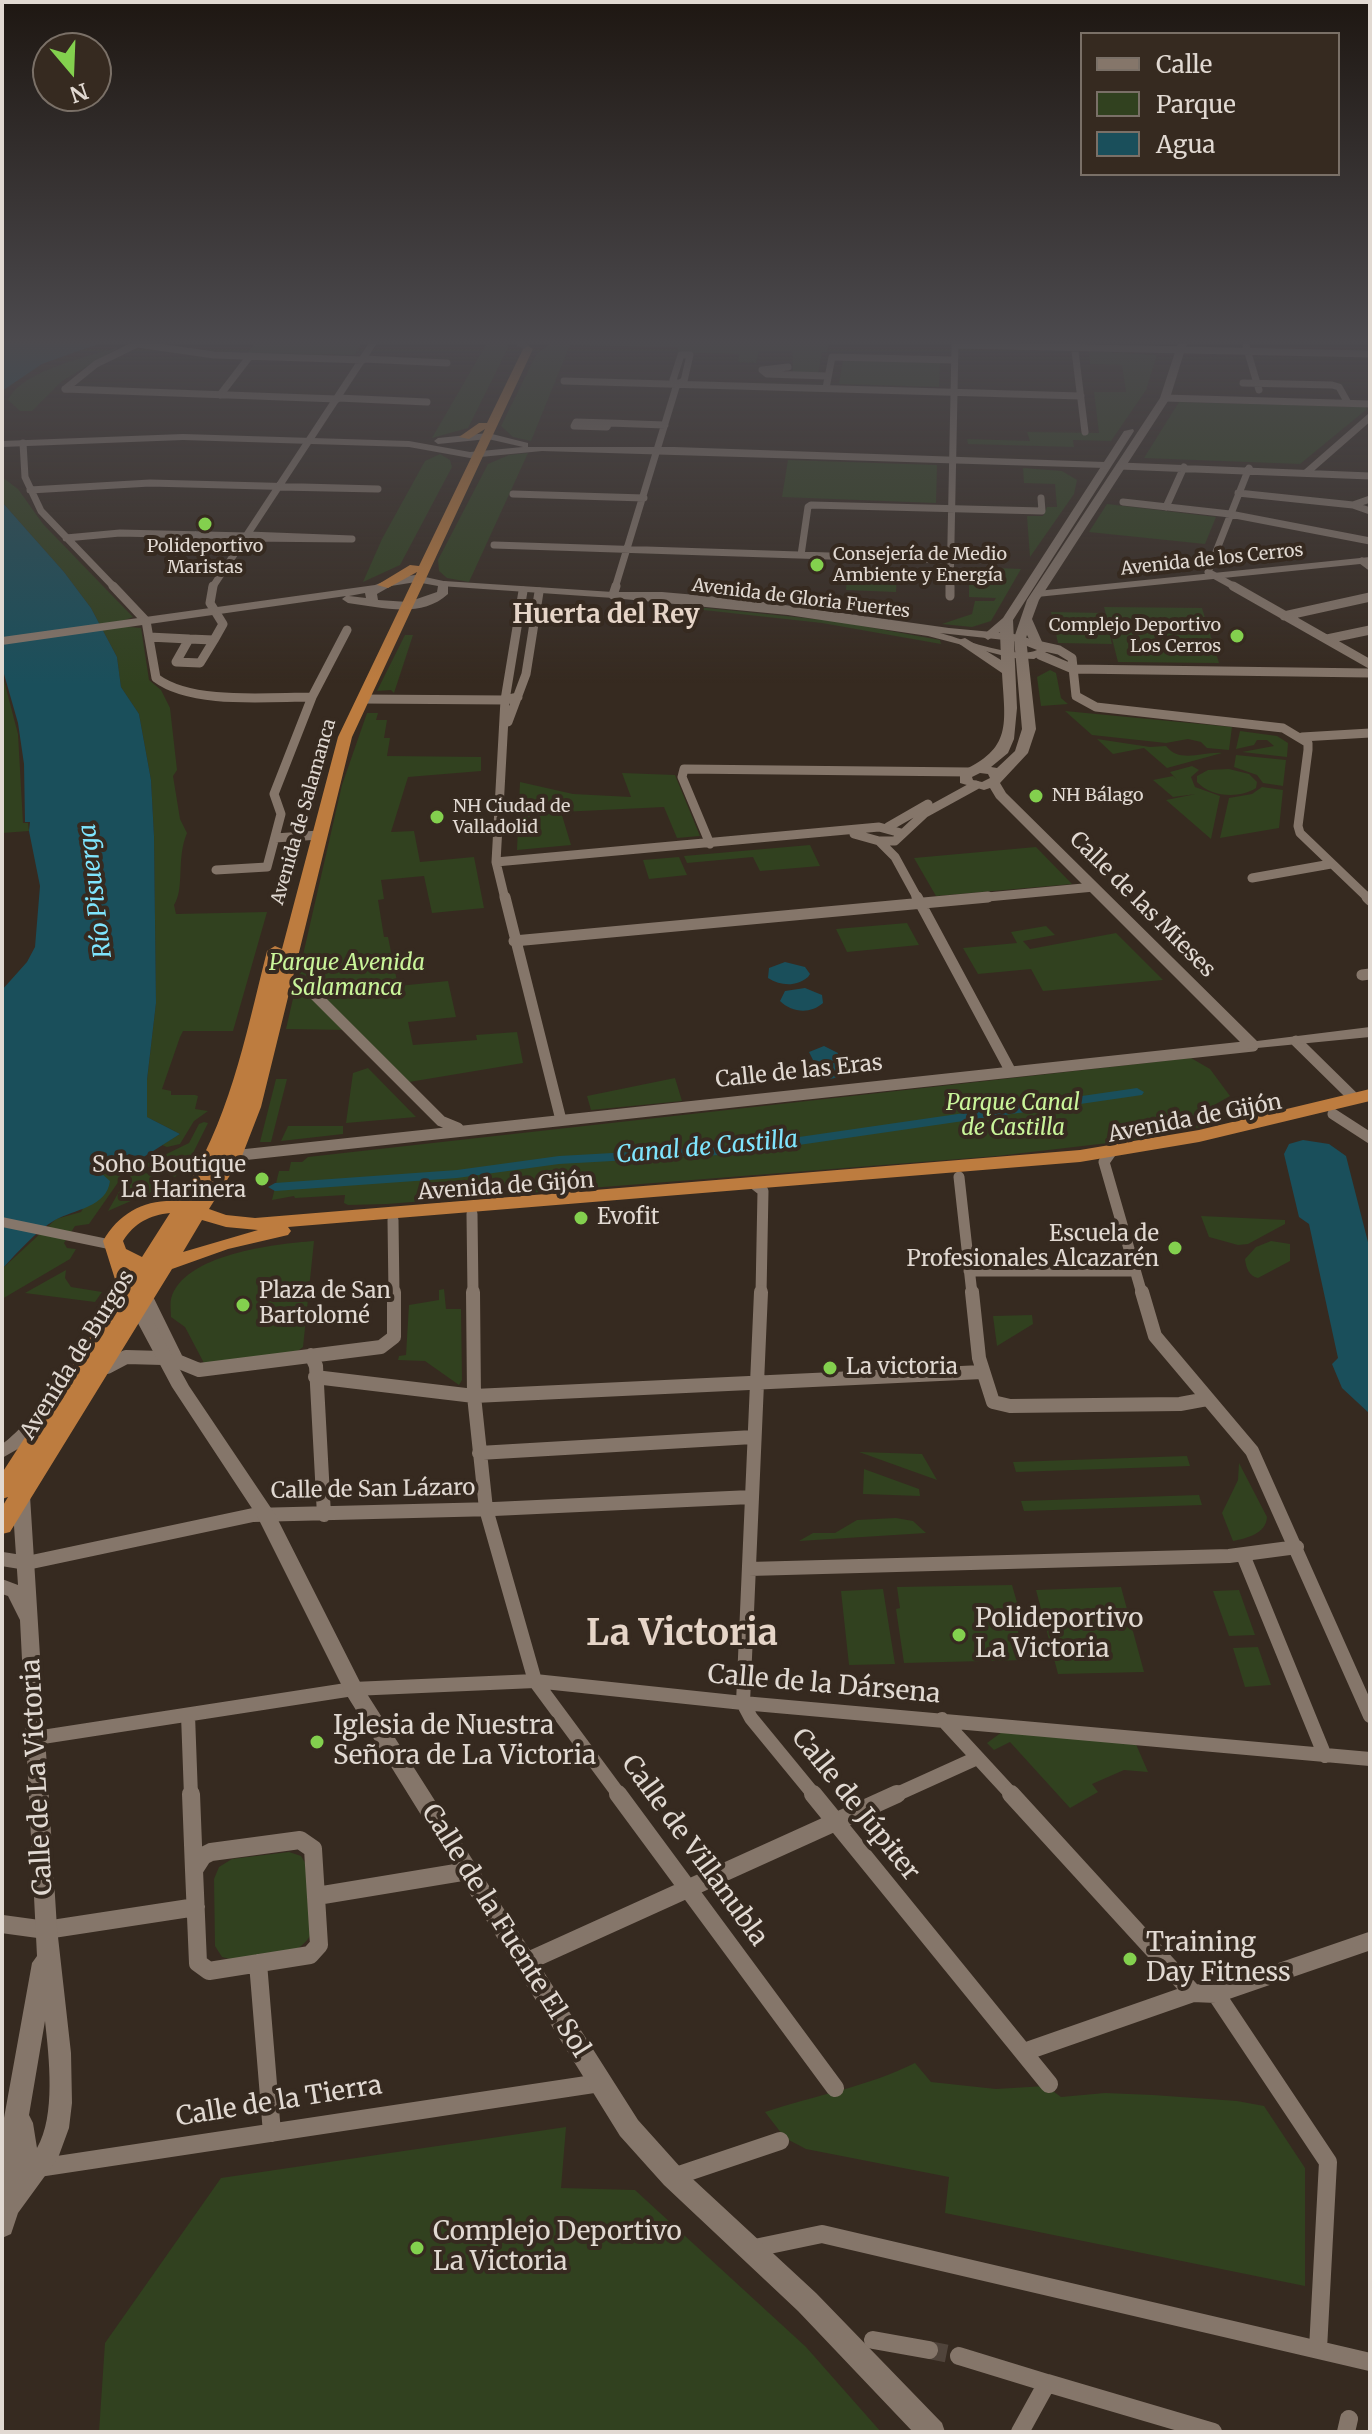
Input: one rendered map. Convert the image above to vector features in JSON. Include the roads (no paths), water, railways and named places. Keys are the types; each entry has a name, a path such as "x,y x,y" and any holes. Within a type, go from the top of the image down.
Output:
{"highway":[{"name":"Avenida de Salamanca","path":"191,1209 240,1095 312,836 345,737 414,575 483,457"},
{"name":"Avenida de Salamanca","path":"414,575 483,457"},
{"path":"380,586 414,575"},
{"path":"401,610 430,600"},
{"name":"Avenida de Salamanca","path":"191,1209 232,1156 252,1107 266,1060 333,735 401,610"},
{"name":"Avenida de Gijón","path":"191,1209 224,1221 255,1224 758,1187 959,1177 1108,1157 1365,1099"},
{"name":"Avenida de Gijón","path":"154,1266 211,1248 279,1232 1190,1148 1333,1114 1365,1099"},
{"path":"137,1298 123,1278 115,1249 121,1226 158,1208 191,1209"},
{"name":"Avenida de Burgos","path":"7,1486 137,1298 191,1209"},
{"path":"115,1249 154,1266"},
{"name":"Avenida de Burgos","path":"2,1526 7,1486 39,1431 71,1396"}],"main road":[{"path":"1035,651 1020,638 1054,543 1111,457"},
{"path":"985,640 1037,588 1126,457"},
{"path":"1105,465 1123,462"},
{"path":"1085,519 1082,515 1111,470 1105,465"},
{"path":"414,575 444,584 442,594 430,600"},
{"path":"2,641 305,600 380,586"},
{"path":"373,602 369,596 380,586"},
{"path":"305,600 373,602 401,610"},
{"path":"983,781 1021,753 1026,743 1029,729 1023,674 1035,651 1026,618"},
{"path":"983,781 1003,750 1012,726 1004,653 1007,620"},
{"path":"961,641 984,653 1005,670"},
{"name":"Calle de las Mieses","path":"983,781 1253,1046"},
{"name":"Calle de las Eras","path":"1253,1046 1370,1032"},
{"path":"2,1222 73,1236 115,1249"}],"street":[{"path":"24,457 25,477 41,511 146,621 156,678 172,690 312,697"},
{"path":"189,639 176,662 200,663 215,640 223,624 209,594 299,457"},
{"path":"613,595 656,457"},
{"path":"840,457 1105,465"},
{"path":"950,596 951,457"},
{"path":"1061,464 1097,457"},
{"path":"1307,472 1325,457"},
{"path":"1123,462 1248,469"},
{"path":"1123,462 1370,474"},
{"path":"1061,464 1094,481"},
{"path":"1166,507 1184,467"},
{"path":"1248,469 1210,574 1368,661"},
{"path":"30,490 150,483 378,490 279,487"},
{"path":"1238,493 1353,505 1370,511"},
{"path":"513,494 644,498"},
{"path":"801,555 808,507 811,505 1042,511 1041,498"},
{"path":"1353,505 1370,499"},
{"path":"1123,502 1230,514 1370,541"},
{"path":"66,538 120,533 352,539 247,537"},
{"path":"494,545 951,560"},
{"name":"Avenida de los Cerros","path":"1037,588 1061,589 1368,561"},
{"name":"Avenida de Gloria Fuertes","path":"444,584 539,592 698,597 787,606 985,640"},
{"name":"Avenida de los Cerros","path":"1037,588 1061,589"},
{"name":"Avenida de Gloria Fuertes","path":"430,600 498,589"},
{"path":"1357,600 1352,593 1370,589"},
{"path":"523,591 505,700 496,862 561,1120"},
{"path":"503,737 524,678 539,592"},
{"name":"Avenida de Gloria Fuertes","path":"613,595 798,613 961,641 985,640"},
{"path":"1284,616 1370,597"},
{"path":"216,870 267,867 281,814 274,794 312,697 347,630"},
{"path":"1327,639 1370,630"},
{"path":"985,640 1004,636 1020,638"},
{"path":"149,637 215,640"},
{"path":"985,640 1004,653 1035,651 1066,654 1072,658 1076,696 1096,707 1283,728 1302,737 1308,743 1308,750 1298,826 1305,841 1370,900"},
{"path":"515,641 532,641"},
{"path":"1035,651 1073,672 1370,673"},
{"path":"510,673 517,681 524,678"},
{"path":"362,699 505,700 518,697"},
{"path":"505,700 510,703 510,716"},
{"path":"1302,737 1370,733"},
{"path":"710,844 682,777 684,769 983,781"},
{"path":"496,862 868,832 888,827 983,781"},
{"path":"880,842 898,837 952,795 983,781"},
{"path":"888,827 898,837"},
{"path":"868,832 895,857 1011,1072"},
{"path":"275,838 312,836"},
{"path":"895,857 898,837"},
{"path":"1252,878 1331,864"},
{"path":"514,941 1094,887"},
{"path":"283,977 307,987 441,1121 465,1130"},
{"path":"1296,1041 1365,1099"},
{"name":"Calle de las Eras","path":"232,1156 1253,1046"},
{"path":"1333,1114 1370,1138"},
{"path":"433,1134 440,1130 441,1121"},
{"path":"1108,1157 1133,1271 1155,1336 1252,1451 1370,1716"},
{"path":"959,1177 982,1372 993,1402 1010,1406 1180,1404 1207,1399"},
{"path":"743,1703 753,1437 759,1383 758,1187"},
{"name":"Calle de Villanubla","path":"472,1214 474,1396 486,1509 535,1681 835,2088"},
{"path":"137,1298 177,1361 199,1370 381,1347 394,1337 393,1220"},
{"path":"969,1271 1133,1271"},
{"name":"Calle de la Fuente El Sol","path":"137,1298 163,1358 266,1514 353,1689 629,2128 673,2177 807,2302 932,2432"},
{"path":"2,1452 24,1438 118,1357 131,1354 163,1358"},
{"path":"311,1355 316,1366 324,1515"},
{"path":"181,1387 199,1370"},
{"path":"315,1377 474,1396 982,1372"},
{"path":"7,1486 33,1454 39,1431"},
{"path":"479,1453 753,1437"},
{"name":"Calle de La Victoria","path":"4,2218 50,2153 57,2126 59,2067 46,1930 27,1563 7,1486"},
{"name":"Calle de San Lázaro","path":"2,1559 27,1563 266,1514 324,1515 751,1497"},
{"path":"749,1569 1243,1555 1297,1547"},
{"path":"1243,1555 1325,1756"},
{"name":"Calle de La Victoria","path":"2,1586 16,1592 30,1624"},
{"name":"Calle de la Dársena","path":"36,1738 353,1689 535,1681 743,1703 1370,1759"},
{"name":"Calle de Júpiter","path":"743,1703 751,1718 835,1823 1049,2084"},
{"path":"188,1715 194,1870 196,1907 198,1963 209,1971 310,1955 315,1951 320,1938 313,1849 300,1840 211,1852 203,1856 194,1870"},
{"path":"942,1719 1193,1993"},
{"path":"526,1962 977,1758"},
{"path":"317,1896 468,1871"},
{"path":"2,1924 46,1930 196,1907"},
{"name":"Calle de La Victoria","path":"4,2218 8,2164 46,1930"},
{"path":"1024,2052 1193,1993 1216,1994 1369,1942"},
{"path":"258,1963 272,2133"},
{"path":"1216,1994 1328,2162 1318,2349"},
{"name":"Calle de la Tierra","path":"38,2168 600,2083"},
{"path":"20,2101 22,2142 29,2160 38,2168"},
{"path":"673,2177 780,2141"},
{"path":"749,2250 822,2234 1370,2362"},
{"path":"873,2340 929,2350"},
{"path":"959,2356 1213,2432"},
{"path":"1020,2432 1047,2383"}],"water":[{"name":"Río Pisuerga","path":"2,502 64,572 91,608 117,657 121,687 139,714 151,780 154,836 156,1003 147,1080 147,1117 180,1134 142,1158 129,1154 119,1160 117,1170 102,1174 110,1181 103,1197 55,1220 2,1269 2,990 27,962 35,947 40,886 30,822 25,822 24,764 18,723 2,667"},
{"path":"785,962 805,967 810,974 793,984 778,983 768,978 769,968"},
{"path":"805,988 822,995 823,1003 802,1011 780,1001 785,991"},
{"path":"824,1046 838,1053 838,1058 831,1062 845,1067 844,1076 830,1079 816,1073 817,1067 823,1063 813,1060 809,1052"},
{"path":"1303,1140 1329,1144 1346,1156 1370,1250 1370,1414 1342,1388 1332,1364 1338,1358 1309,1224 1299,1217 1284,1154 1289,1144"}],"waterway":[{"name":"Canal de Castilla","path":"275,1187 457,1174 559,1160 737,1150 1137,1092"}],"tunnel":[{"path":"929,2350 959,2356"}],"place":[{"name":"Polideportivo Maristas","path":"205,524"},
{"name":"Consejería de Medio Ambiente y Energía","path":"817,565"},
{"name":"Complejo Deportivo Los Cerros","path":"1237,636"},
{"name":"NH Bálago","path":"1036,796"},
{"name":"NH Ciudad de Valladolid","path":"437,817"},
{"name":"Soho Boutique La Harinera","path":"262,1179"},
{"name":"Evofit","path":"581,1218"},
{"name":"Escuela de Profesionales Alcazarén","path":"1175,1248"},
{"name":"Plaza de San Bartolomé","path":"243,1305"},
{"name":"La victoria","path":"830,1368"},
{"name":"Polideportivo La Victoria","path":"959,1635"},
{"name":"Iglesia de Nuestra Señora de La Victoria","path":"317,1742"},
{"name":"Training Day Fitness","path":"1130,1959"},
{"name":"Complejo Deportivo La Victoria","path":"417,2248"}],"district":[{"name":"Huerta del Rey","path":"606,616"},
{"name":"La Victoria","path":"682,1635"}],"park label":[{"name":"Parque Avenida Salamanca","path":"347,976"},
{"name":"Parque Canal de Castilla","path":"1013,1116"}]}
